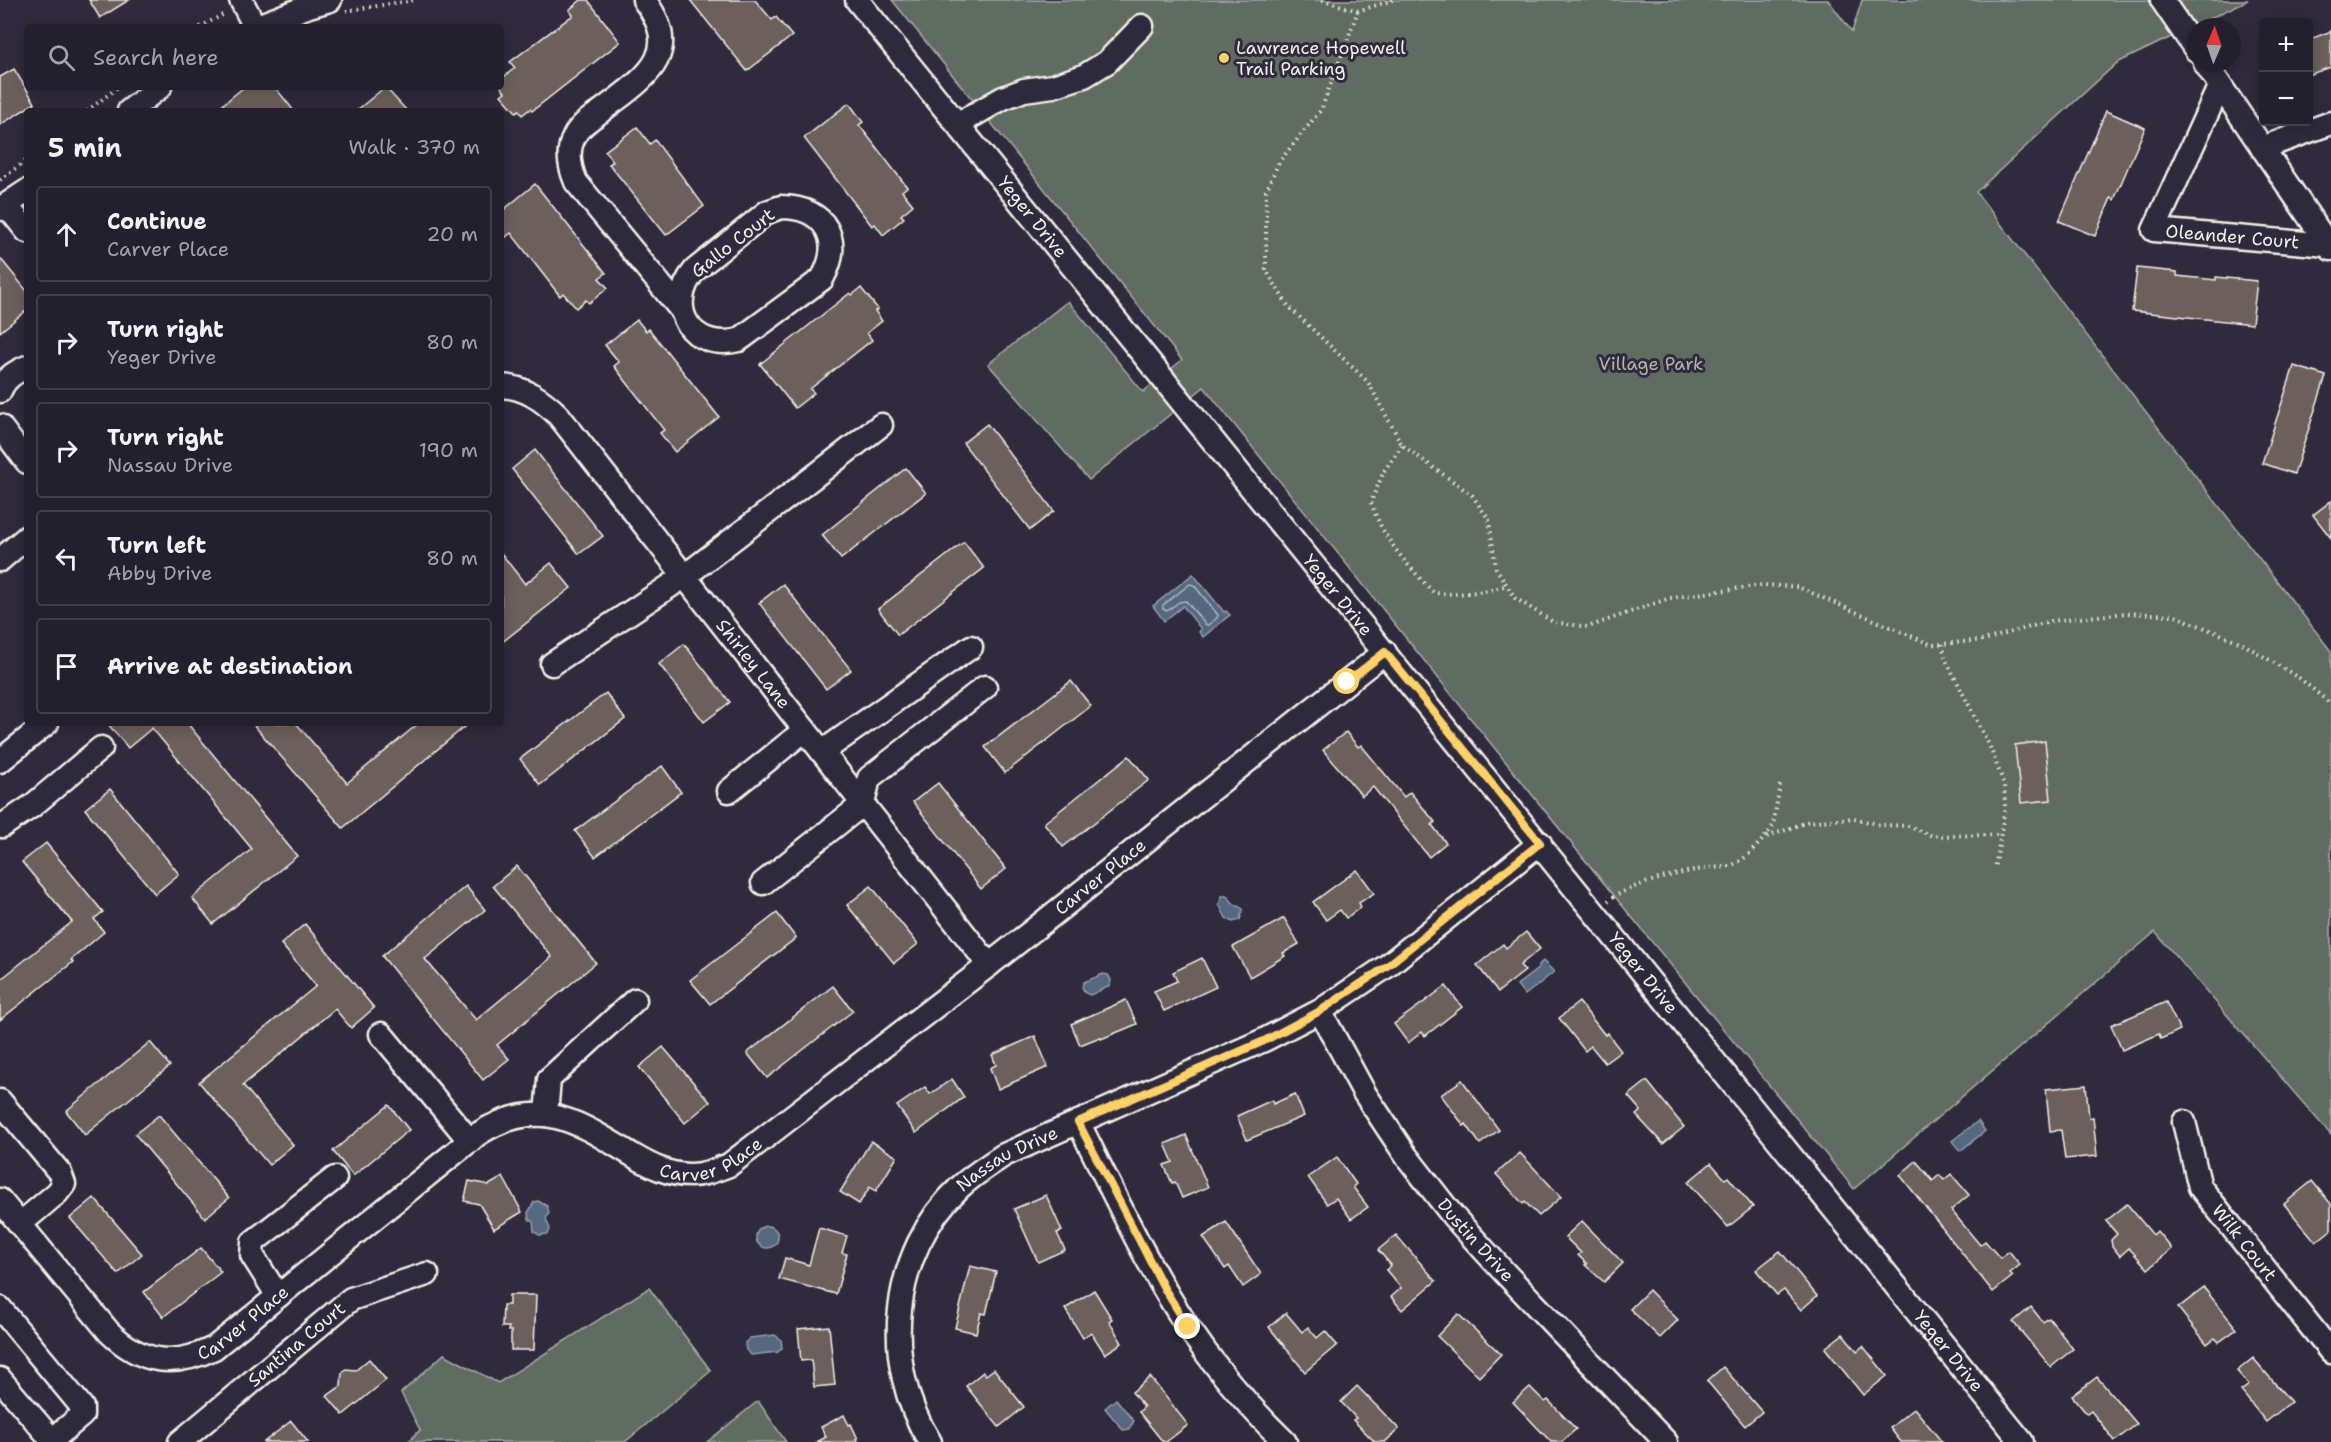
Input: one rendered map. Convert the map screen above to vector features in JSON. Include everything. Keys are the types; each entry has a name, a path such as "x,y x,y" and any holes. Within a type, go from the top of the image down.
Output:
{"street":[{"path":"241,0 253,24"},
{"name":"Gallo Court","path":"644,0 656,15 661,31 661,48 655,64 645,77 581,126 571,146 570,169 576,182 682,311 688,324 697,335 710,342 726,344 739,340 822,279 830,265 833,249 830,234 822,221 811,212 797,207 781,207 767,212 694,270 686,280 681,294 682,311"},
{"name":"Yeger Drive","path":"857,0 2022,1442"},
{"path":"2162,0 2187,37"},
{"path":"263,24 309,6 335,6"},
{"path":"958,124 1002,98 1023,90 1053,86 1084,76 1107,62 1142,26"},
{"path":"2211,72 2330,247"},
{"name":"Oleander Court","path":"2220,85 2154,230 2330,247"},
{"path":"133,108 156,90"},
{"path":"2262,148 2331,123"},
{"path":"24,193 2,208 24,228"},
{"path":"0,391 3,384 14,373 24,368"},
{"name":"Shirley Lane","path":"504,387 528,392 546,403 559,416 989,965"},
{"path":"552,664 685,576 881,425"},
{"path":"0,426 24,458"},
{"path":"0,560 24,540"},
{"path":"822,752 971,646"},
{"name":"Carver Place","path":"0,1200 109,1332 122,1344 137,1353 156,1359 174,1361 196,1357 214,1348 470,1141 490,1126 511,1118 532,1114 577,1122 651,1166 668,1173 689,1175 709,1173 729,1165 989,965 1385,652"},
{"path":"763,884 863,804 869,778 985,687"},
{"path":"0,760 43,726"},
{"path":"729,791 806,730"},
{"path":"0,825 2,826 32,806 101,748"},
{"name":"Nassau Drive","path":"930,1442 908,1399 900,1365 897,1333 900,1302 907,1271 919,1242 959,1188 983,1168 1004,1155 1264,1041 1320,1011 1387,966 1540,843"},
{"path":"546,1115 549,1079 634,1000"},
{"name":"Dustin Drive","path":"1320,1011 1365,1094 1407,1157 1453,1216 1666,1442"},
{"path":"381,1034 470,1141"},
{"path":"0,1101 60,1173 64,1184 57,1193 20,1224"},
{"path":"1078,1122 1164,1288 1188,1327 1221,1373 1258,1416 1285,1442"},
{"name":"Wilk Court","path":"2184,1122 2200,1187 2331,1352"},
{"path":"278,1296 252,1255 254,1242 335,1178"},
{"name":"Santina Court","path":"180,1442 351,1299 427,1274"},
{"path":"0,1308 82,1407 82,1415 51,1441 0,1378"}],"path":[{"path":"335,6 414,0"},
{"path":"1322,0 1358,11 1393,0"},
{"path":"1358,11 1321,110 1279,162 1266,191 1266,270 1287,306 1368,382 1402,445 1472,495 1489,520 1496,568 1515,598 1552,622 1588,627 1670,598 1762,585 1798,587 1932,645 1984,640 2051,621 2126,613 2174,615 2240,642 2299,678 2331,704"},
{"path":"91,108 114,90"},
{"path":"0,180 24,162"},
{"path":"1402,445 1384,471 1371,502 1376,520 1392,545 1434,593 1490,591 1507,585"},
{"path":"1942,644 1946,660 1990,747 2004,784 2005,808 1995,869"},
{"path":"1595,914 1610,899 1647,882 1709,868 1731,866 1747,856 1773,826 1780,785"},
{"path":"1764,838 1807,822 1854,818 1880,825 1909,826 1932,836 2000,835"}],"green space":[{"name":"Village Park","path":"892,0 1828,0 1852,32 1862,0 2248,0 2211,18 2187,18 2187,29 2117,63 1976,192 2331,651 2331,1135 2155,932 1854,1189 1558,827 1204,387 1089,480 988,364 1068,301 1143,392 1182,360"},
{"path":"649,1288 711,1371 625,1442 408,1442 420,1430 401,1393 444,1354 498,1383"},
{"path":"758,1401 786,1442 707,1442"}],"water":[{"path":"1193,574 1224,612 1230,615 1203,637 1199,632 1201,629 1183,606 1164,621 1153,606"},
{"path":"1222,896 1227,896 1243,909 1240,920 1233,922 1226,918 1219,904"},
{"path":"1543,961 1554,972 1525,995 1517,985 1539,968 1538,966"},
{"path":"1103,974 1108,975 1111,980 1110,986 1090,995 1085,993 1082,987 1084,982"},
{"path":"1978,1121 1985,1131 1960,1151 1952,1141"},
{"path":"538,1201 547,1206 549,1213 546,1219 550,1229 548,1234 539,1235 534,1231 533,1222 529,1219 528,1213 534,1202"},
{"path":"767,1226 775,1229 778,1237 775,1245 767,1248 759,1245 756,1237 759,1229"},
{"path":"775,1335 781,1340 782,1348 778,1352 751,1355 746,1350 745,1343 750,1338"},
{"path":"1116,1399 1134,1421 1129,1429 1123,1430 1105,1408"}],"building":[{"path":"89,0 129,0 100,18"},
{"path":"581,0 588,0 620,42 532,111 530,109 522,115 519,110 516,112 501,95 505,92 504,77 515,68 510,62 573,15 569,10"},
{"path":"690,0 755,0 772,20 776,17 792,36 747,71"},
{"path":"2331,31 2331,67 2313,73 2313,72 2313,38"},
{"path":"14,69 24,85 24,90 27,90 35,103 0,125 0,77"},
{"path":"240,90 277,90 292,108 219,108"},
{"path":"381,90 388,90 404,108 360,108"},
{"path":"849,103 863,122 859,125 907,187 902,191 913,205 901,215 904,218 883,235 875,224 872,226 804,138"},
{"path":"2106,111 2145,128 2114,200 2111,198 2095,236 2059,221"},
{"path":"637,127 650,144 655,140 704,206 666,235 609,164 613,162 605,151"},
{"path":"535,184 606,273 599,278 608,288 589,303 586,300 576,308 563,293 560,296 511,233 504,239 504,210"},
{"path":"0,258 24,287 24,312 0,332"},
{"path":"2137,268 2177,272 2177,276 2257,281 2252,324 2132,311"},
{"path":"861,288 878,309 875,311 882,321 867,333 872,340 810,389 814,393 795,408 760,364 850,293 852,295"},
{"path":"637,320 646,331 649,329 719,417 675,452 660,433 664,430 614,366 619,362 605,345"},
{"path":"2294,366 2326,376 2294,474 2262,463"},
{"path":"987,424 1054,511 1030,530 963,443"},
{"path":"535,450 603,536 579,554 512,469"},
{"path":"906,468 926,493 841,559 822,535"},
{"path":"2331,501 2331,538 2313,515"},
{"path":"964,542 984,568 898,635 878,609"},
{"path":"504,557 525,584 551,563 571,588 504,641"},
{"path":"783,584 851,670 826,689 759,603"},
{"path":"684,644 730,702 704,722 659,664"},
{"path":"1071,681 1091,706 1005,773 985,747"},
{"path":"606,693 625,719 540,785 520,759"},
{"path":"110,726 189,726 297,856 213,924 192,898 252,849 152,728 128,748"},
{"path":"255,726 299,726 347,783 415,726 465,726 343,828"},
{"path":"1346,732 1358,747 1361,745 1404,797 1410,792 1435,822 1432,825 1446,843 1429,857 1373,787 1362,796 1323,750"},
{"path":"2045,741 2051,800 2021,803 2015,745"},
{"path":"1129,756 1149,780 1063,847 1044,823"},
{"path":"662,766 681,792 595,857 575,831"},
{"path":"938,783 1006,869 981,889 913,802"},
{"path":"110,789 179,874 155,894 85,809"},
{"path":"46,843 103,912 94,919 104,932 71,960 73,962 0,1020 0,980 72,922 22,862"},
{"path":"517,866 596,963 497,1045 509,1059 483,1080 382,956 466,886 485,910 425,959 476,1020 552,957 493,886"},
{"path":"1357,870 1374,893 1359,903 1361,907 1346,918 1340,910 1326,920 1313,902"},
{"path":"871,886 918,944 894,963 847,905"},
{"path":"777,913 796,938 710,1004 690,980"},
{"path":"1284,918 1299,944 1283,953 1285,956 1250,977 1233,947"},
{"path":"305,924 374,1008 351,1028 335,1009 243,1085 293,1145 269,1165 199,1082 316,986 281,944"},
{"path":"1526,932 1540,949 1520,965 1525,971 1498,992 1477,965 1503,944 1506,948"},
{"path":"1202,958 1216,987 1164,1011 1154,991 1177,981 1173,972"},
{"path":"833,986 853,1011 767,1078 747,1053"},
{"path":"1446,986 1462,1007 1425,1036 1422,1032 1408,1043 1394,1024"},
{"path":"1126,1000 1137,1024 1080,1045 1071,1024"},
{"path":"1579,1002 1621,1051 1605,1063 1591,1046 1585,1051 1559,1018"},
{"path":"2166,1002 2180,1030 2161,1039 2159,1034 2122,1050 2111,1025"},
{"path":"1035,1036 1048,1067 998,1089 990,1068 996,1065 992,1055"},
{"path":"150,1042 170,1066 85,1135 66,1111"},
{"path":"663,1047 710,1102 685,1123 639,1067"},
{"path":"952,1079 964,1097 916,1133 897,1106 925,1087 930,1094"},
{"path":"1462,1080 1499,1130 1480,1144 1441,1095"},
{"path":"1647,1081 1684,1127 1663,1144 1636,1115 1641,1111 1628,1096"},
{"path":"2086,1085 2089,1118 2093,1117 2097,1156 2065,1159 2061,1130 2050,1131 2046,1089"},
{"path":"1295,1094 1304,1116 1247,1140 1237,1116 1272,1100 1273,1104"},
{"path":"389,1105 409,1130 353,1176 333,1151"},
{"path":"159,1115 229,1198 205,1218 135,1134"},
{"path":"1186,1135 1208,1187 1182,1198 1164,1165 1173,1162 1165,1144"},
{"path":"871,1141 897,1157 876,1191 870,1187 859,1204 840,1192"},
{"path":"1520,1153 1561,1197 1539,1216 1525,1202 1523,1204 1496,1174"},
{"path":"1337,1157 1356,1184 1353,1187 1368,1207 1351,1219 1336,1198 1327,1204 1308,1177"},
{"path":"1916,1161 1933,1181 1939,1175 1944,1180 1951,1174 1969,1195 1951,1210 1980,1245 1985,1241 2000,1258 2009,1251 2020,1265 2010,1273 2013,1276 1993,1292 1900,1175"},
{"path":"1711,1163 1725,1179 1728,1177 1753,1207 1728,1227 1688,1182"},
{"path":"503,1177 522,1212 494,1229 479,1204 464,1201 469,1181 489,1185"},
{"path":"2312,1181 2331,1204 2331,1230 2316,1242 2284,1204"},
{"path":"1046,1195 1062,1231 1057,1233 1065,1250 1038,1262 1014,1209"},
{"path":"94,1198 142,1254 118,1274 70,1218"},
{"path":"2127,1204 2153,1235 2157,1231 2172,1249 2148,1269 2129,1248 2120,1256 2112,1246 2111,1240 2117,1234 2106,1221"},
{"path":"1582,1221 1623,1263 1604,1282 1585,1265 1587,1264 1578,1255 1581,1253 1565,1237"},
{"path":"1226,1222 1261,1274 1243,1287 1229,1266 1225,1269 1203,1237"},
{"path":"819,1228 847,1236 842,1253 847,1254 836,1294 779,1279 785,1258 809,1265"},
{"path":"1396,1235 1436,1281 1402,1310 1391,1297 1401,1288 1386,1270 1391,1265 1378,1250"},
{"path":"201,1248 221,1272 163,1317 144,1292"},
{"path":"1780,1251 1817,1296 1801,1310 1784,1290 1777,1295 1756,1270"},
{"path":"970,1266 996,1272 986,1314 981,1313 976,1333 955,1328"},
{"path":"2204,1288 2237,1329 2219,1342 2215,1338 2207,1344 2178,1308"},
{"path":"1094,1290 1112,1319 1109,1321 1122,1343 1105,1354 1091,1332 1083,1338 1065,1309"},
{"path":"1649,1290 1678,1320 1660,1338 1630,1309"},
{"path":"509,1295 536,1295 534,1350 511,1350 511,1331 508,1331 509,1327 502,1327 503,1305 509,1305"},
{"path":"2031,1307 2043,1322 2049,1318 2073,1349 2051,1367 2013,1322"},
{"path":"1286,1313 1302,1332 1308,1327 1317,1338 1325,1331 1337,1345 1305,1372 1269,1327"},
{"path":"1458,1314 1501,1354 1479,1377 1437,1336"},
{"path":"829,1326 835,1385 814,1387 811,1360 801,1361 798,1329"},
{"path":"1843,1334 1857,1351 1863,1346 1887,1376 1863,1395 1825,1348"},
{"path":"2253,1358 2291,1402 2266,1422 2241,1391 2249,1385 2237,1371"},
{"path":"369,1359 386,1380 343,1415 327,1396 341,1386 342,1373 346,1369 356,1370"},
{"path":"1723,1367 1762,1412 1745,1426 1707,1381"},
{"path":"994,1369 1024,1407 999,1427 966,1386 983,1372 986,1375"},
{"path":"1150,1377 1188,1425 1166,1442 1163,1442 1139,1412 1144,1407 1132,1392"},
{"path":"2097,1377 2137,1424 2115,1441 2091,1411 2087,1414 2072,1396"},
{"path":"1357,1386 1399,1429 1385,1442 1375,1442 1353,1420 1356,1418 1341,1402"},
{"path":"1530,1387 1545,1402 1548,1400 1576,1429 1562,1442 1551,1442 1513,1402"},
{"path":"1914,1408 1942,1442 1901,1442 1890,1428"},
{"path":"844,1415 849,1425 851,1424 858,1442 817,1442 826,1437 821,1427"},
{"path":"291,1421 308,1442 264,1442"}],"place":[{"name":"Lawrence Hopewell Trail Parking","path":"1224,58"}],"route":[{"path":"1188,1327 1164,1288 1078,1122 1264,1041 1320,1011 1387,966 1540,843 1385,652 1347,682"}]}
